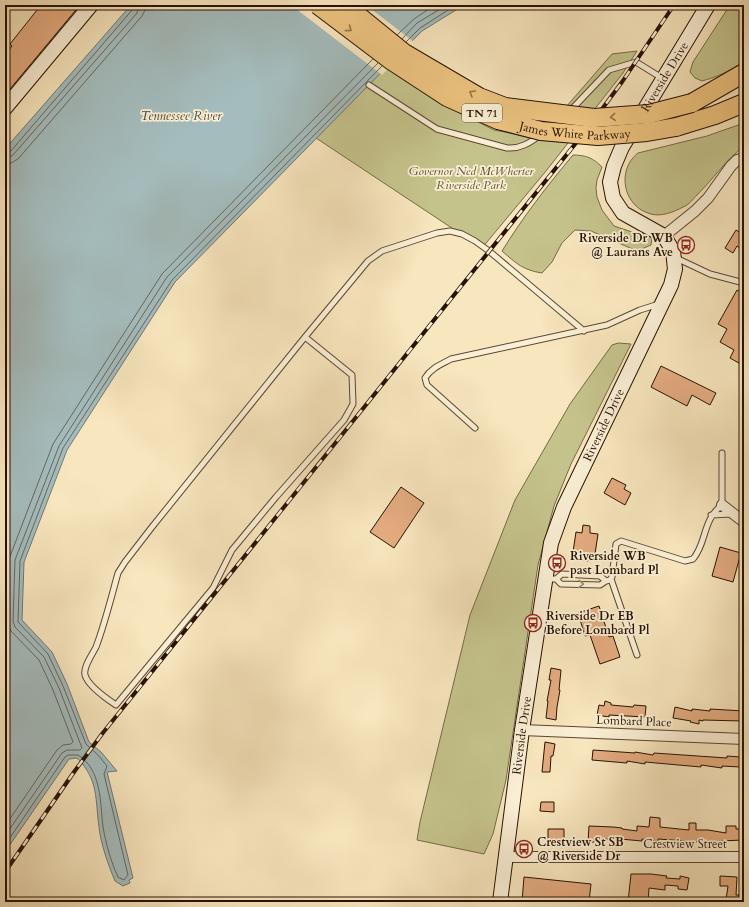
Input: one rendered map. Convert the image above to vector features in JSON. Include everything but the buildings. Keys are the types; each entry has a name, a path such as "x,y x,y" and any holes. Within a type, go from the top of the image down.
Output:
{"highway":[{"name":"James White Parkway","path":"318,5 392,61 447,97 498,120 541,131 598,136 648,132 715,115 744,103"},
{"name":"James White Parkway","path":"345,5 404,53 479,97 505,107 594,118 649,114 727,94 744,85"},
{"path":"692,103 744,72"},
{"path":"676,126 704,128 721,124 744,115"}],"street":[{"path":"5,108 91,5"},
{"name":"Riverside Drive","path":"500,902 522,730 551,579 551,543 564,507 671,285 675,269 674,251 664,236 623,213 613,198 610,182 622,147 708,5"},
{"path":"664,236 695,211 708,198 731,166 737,160 744,158"},
{"path":"722,505 744,522"},
{"name":"Lombard Place","path":"522,730 744,739"},
{"name":"Crestview Street","path":"505,857 744,857"}],"lane":[{"path":"559,119 576,106 609,70 636,62 663,79"},
{"path":"369,85 437,129 507,148 516,149 532,141 554,124"},
{"path":"305,337 352,375 353,404 344,420 276,497 232,550 213,588 116,705 96,689 88,681 85,675 87,666 96,647 118,573 125,562 305,337 368,261 382,251 437,232 450,231 462,234 489,251 584,331"},
{"path":"674,257 710,274 744,284"},
{"path":"476,428 427,385 425,378 428,373 440,364 451,359 607,325 640,310 662,303"},
{"path":"637,655 608,580 616,544 621,541 627,542 685,561 693,560 711,515 722,505 722,453"},
{"path":"711,515 733,514"},
{"path":"551,579 562,574 569,574 600,576 608,580"},
{"path":"551,579 561,584 600,584 608,580"}],"green space":[{"path":"730,5 744,5 744,61 724,73 702,81 695,78 690,72 693,62"},
{"name":"Governor Ned McWherter Riverside Park","path":"637,51 623,73 546,171 482,248 316,138 386,67 442,104 494,130 539,138 612,54"},
{"path":"744,123 744,146 731,157 687,205 672,212 655,215 642,210 634,204 629,196 625,178 631,160 638,153 707,136"},
{"path":"573,155 589,158 596,161 602,167 597,180 597,197 602,210 614,226 635,233 642,233 652,238 651,245 637,251 591,231 575,230 562,243 552,262 542,273 530,270 516,263 502,251 518,226"},
{"path":"618,343 631,344 571,464 554,506 538,565 506,780 493,834 484,854 417,840 420,822 470,615 515,500 570,404 612,345"}],"water":[{"name":"Tennessee River","path":"131,5 464,5 422,31 175,282 67,450 24,562 22,620 52,652 67,684 89,742 101,752 117,771 107,772 133,878 129,880 130,883 123,886 115,881 103,848 93,782 84,766 77,758 69,759 5,852 5,151 12,141"}],"pier":[{"path":"291,5 366,5 414,42 382,75"}],"railway":[{"path":"5,872 102,734 588,128 622,82 674,5"}],"place":[{"name":"Riverside Dr WB @ Laurans Ave","path":"686,245"},
{"name":"Riverside WB past Lombard Pl","path":"557,563"},
{"name":"Riverside Dr EB Before Lombard Pl","path":"533,623"},
{"name":"Crestview St SB @ Riverside Dr","path":"524,849"}]}
